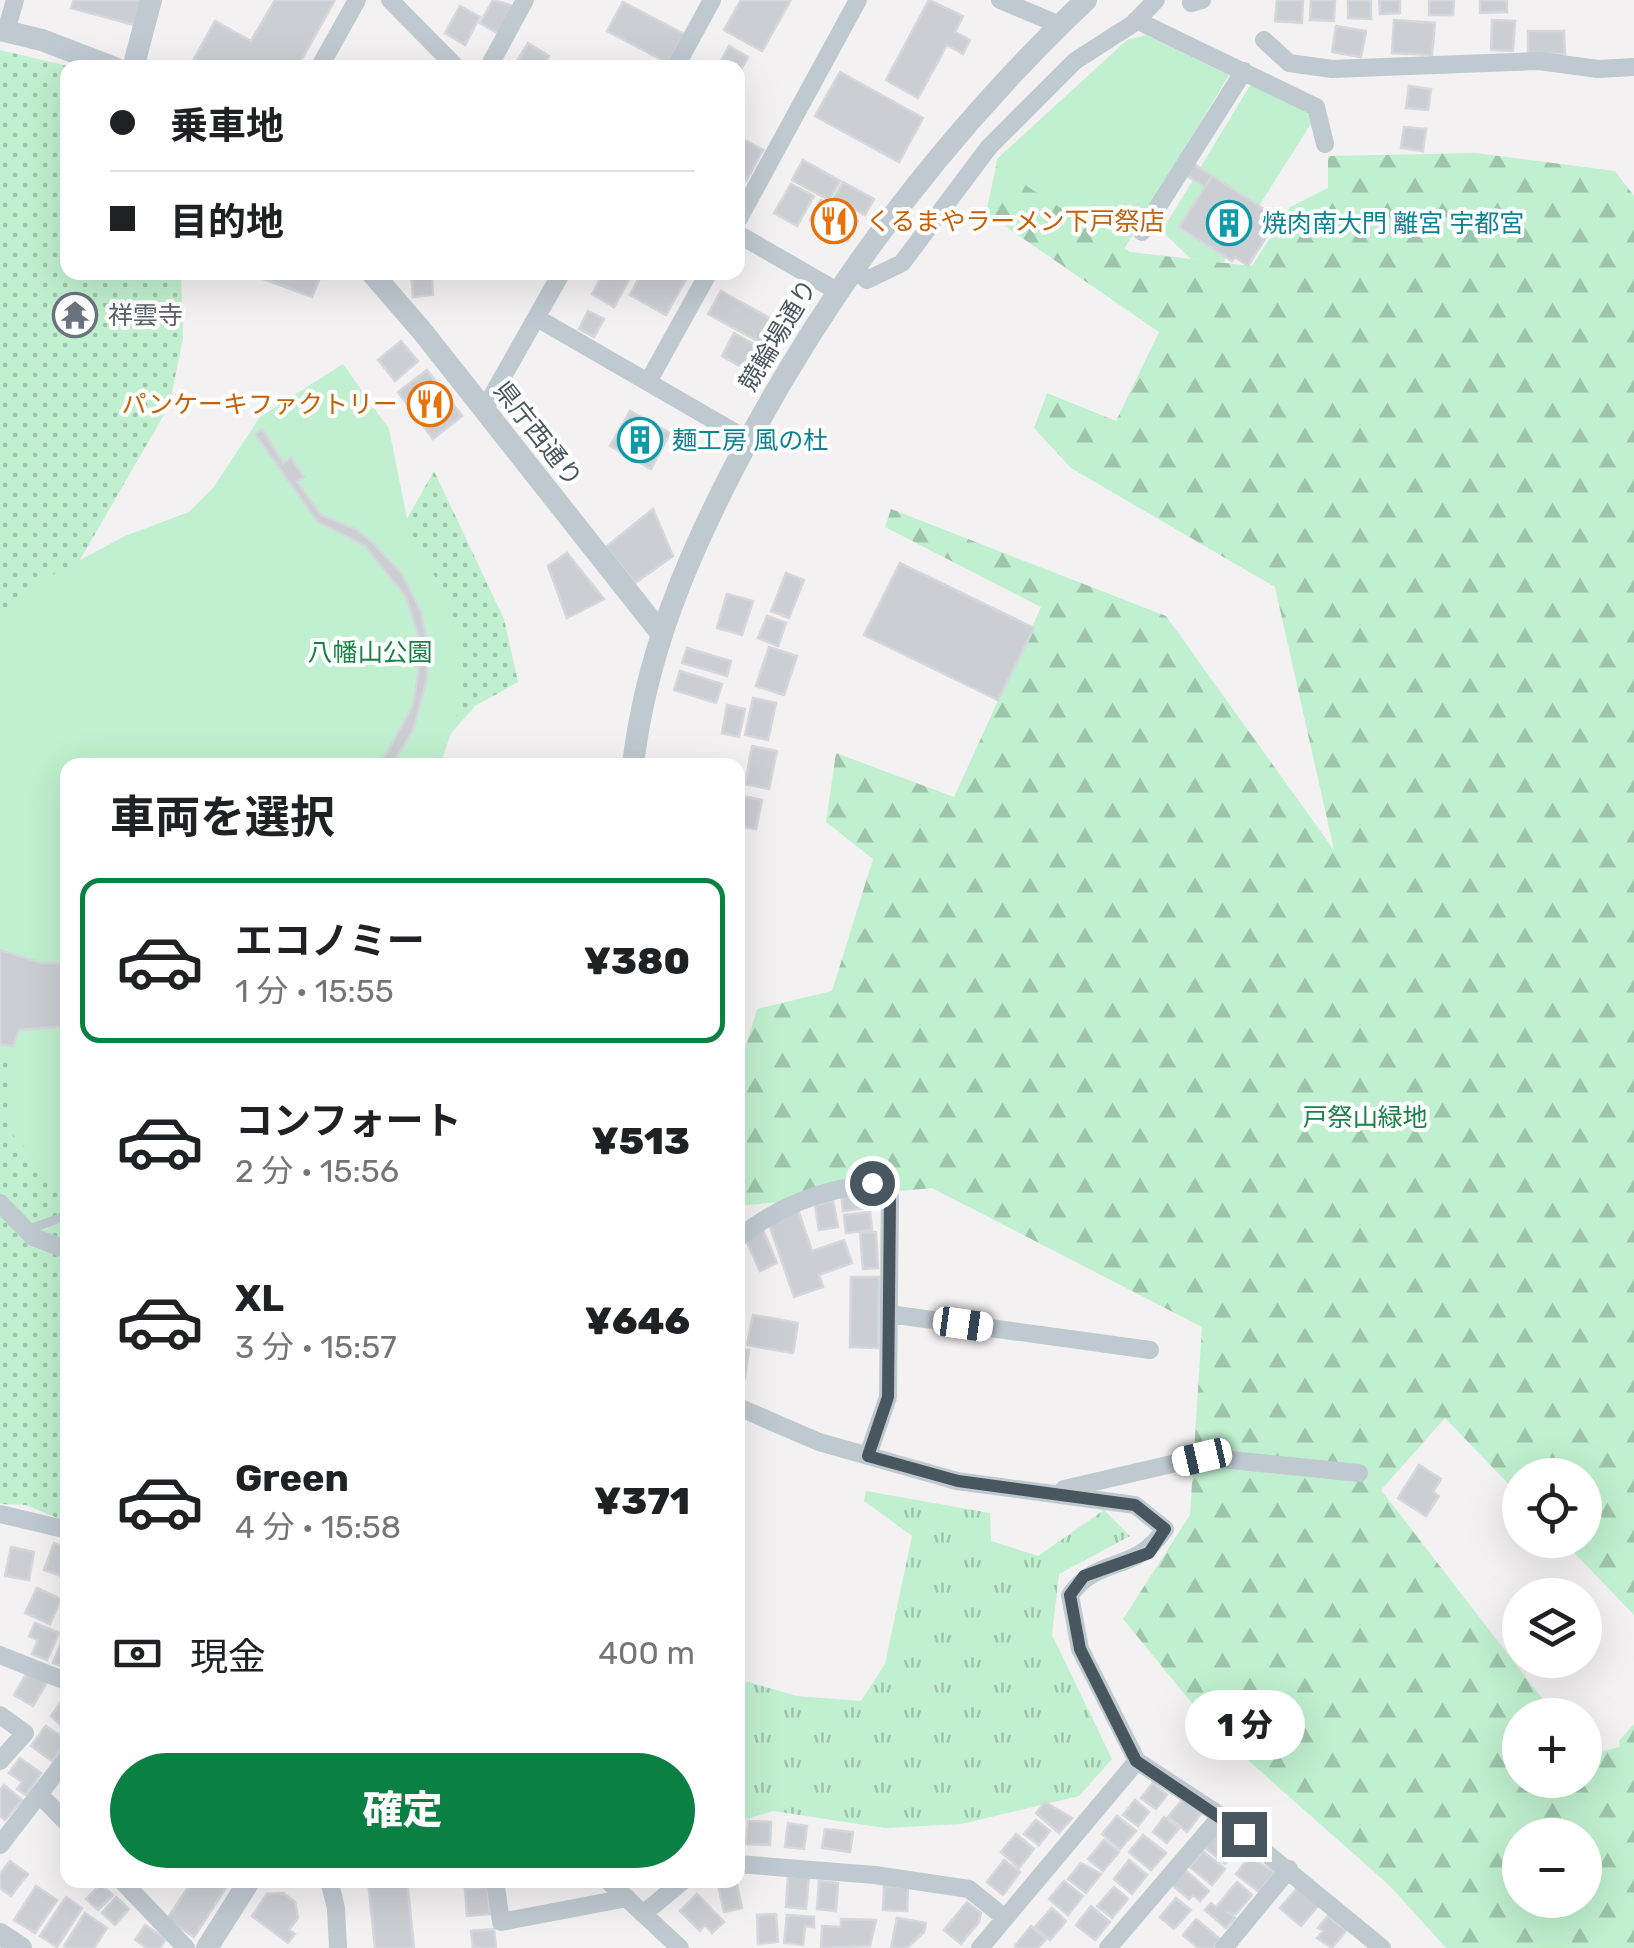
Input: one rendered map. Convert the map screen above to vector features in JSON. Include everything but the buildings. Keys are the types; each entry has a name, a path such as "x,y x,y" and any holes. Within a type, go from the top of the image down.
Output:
{"street":[{"path":"15,0 3,30 91,60"},
{"path":"134,60 151,0"},
{"path":"323,60 357,0"},
{"path":"390,0 449,60"},
{"path":"492,60 525,0"},
{"path":"679,60 712,0"},
{"path":"745,207 858,0"},
{"path":"1000,0 1060,25"},
{"name":"競輪場通り","path":"634,758 660,632 702,530 748,440 836,292 946,144 1086,0"},
{"path":"853,268 868,280 902,264 989,147 1076,62 1136,20 1156,0"},
{"path":"1136,20 1316,106 1324,144"},
{"path":"1264,40 1289,63 1332,70 1539,61 1598,69 1634,67"},
{"path":"1142,232 1244,71"},
{"path":"745,238 836,292"},
{"name":"県庁西通り","path":"378,280 660,632"},
{"path":"484,410 557,280"},
{"path":"648,382 705,280"},
{"path":"536,318 748,440"},
{"path":"745,1232 771,1212 820,1191 872,1183 890,1198 888,1397 868,1456"},
{"path":"0,1204 27,1230 60,1246"},
{"path":"889,1314 1150,1350"},
{"path":"745,1410 819,1442 958,1481 1135,1505 1165,1529 1149,1553 1084,1576 1070,1595 1080,1649 1136,1761 1221,1816 1289,1870 1369,1944"},
{"path":"1048,1493 1202,1457 1359,1472"},
{"path":"0,1514 60,1528"},
{"path":"0,1656 60,1679"},
{"path":"0,1715 25,1732 0,1761"},
{"path":"980,1948 1136,1761"},
{"path":"0,1846 60,1767"},
{"path":"39,1794 60,1816"},
{"path":"1108,1948 1221,1816"},
{"path":"745,1865 875,1875 969,1889 1005,1918"},
{"path":"1224,1948 1289,1870"},
{"path":"129,1888 186,1948"},
{"path":"207,1948 245,1888"},
{"path":"331,1888 338,1948"},
{"path":"496,1888 500,1922 627,1898"},
{"path":"616,1888 680,1948"},
{"path":"644,1914 675,1888"},
{"path":"0,1934 20,1948"}],"lane":[{"path":"27,1230 60,1218"}],"green space":[{"path":"1146,35 1229,75 1124,249 996,166 997,159 1127,40"},
{"name":"八幡山公園","path":"0,50 60,64 60,280 181,280 183,339 169,406 73,572 399,533 434,471 504,619 518,682 475,706 429,758 60,758 60,1519 26,1505 0,1504"},
{"path":"1257,84 1312,112 1312,122 1223,263 1191,259 1162,231 1249,87"},
{"name":"戸祭山緑地","path":"1475,153 1615,171 1634,196 1634,1615 1579,1558 1602,1558 1602,1458 1502,1458 1502,1477 1445,1418 1381,1490 1502,1646 1502,1678 1526,1678 1542,1698 1502,1698 1502,1798 1602,1798 1602,1751 1620,1747 1619,1741 1634,1724 1634,1948 1446,1948 1390,1886 1214,1730 1123,1619 1190,1515 1202,1327 932,1188 745,1205 745,1049 757,1009 832,991 873,859 826,822 836,753 954,797 1041,607 885,527 891,509 1166,616 1334,850 1275,587 1071,468 1034,428 1047,393 1116,421 1159,332 986,213 996,166 1130,252 1252,266 1290,207 1328,188 1328,156"},
{"path":"343,364 389,429 409,528 446,597 462,639 463,698 442,758 60,758 60,1185 13,1135 12,1057 0,1055 0,613 41,581 125,536 189,512 213,488 260,417"},
{"path":"866,1491 990,1513 991,1541 1038,1556 1104,1510 1130,1536 1059,1574 1052,1635 1112,1759 1079,1796 961,1824 885,1828 773,1811 745,1820 745,1681 797,1696 861,1701 885,1664 912,1536 864,1501"}],"place":[{"name":"くるまやラーメン下戸祭店","path":"834,221"},
{"name":"焼肉南大門 離宮 宇都宮","path":"1229,223"},
{"name":"祥雲寺","path":"75,315"},
{"name":"パンケーキファクトリー","path":"430,404"},
{"name":"麺工房 風の杜","path":"640,440"}],"route":[{"path":"872,1183 890,1198 888,1397 868,1456 958,1481 1135,1505 1165,1529 1149,1553 1084,1576 1070,1595 1080,1649 1136,1761 1171,1781 1244,1834"}]}
